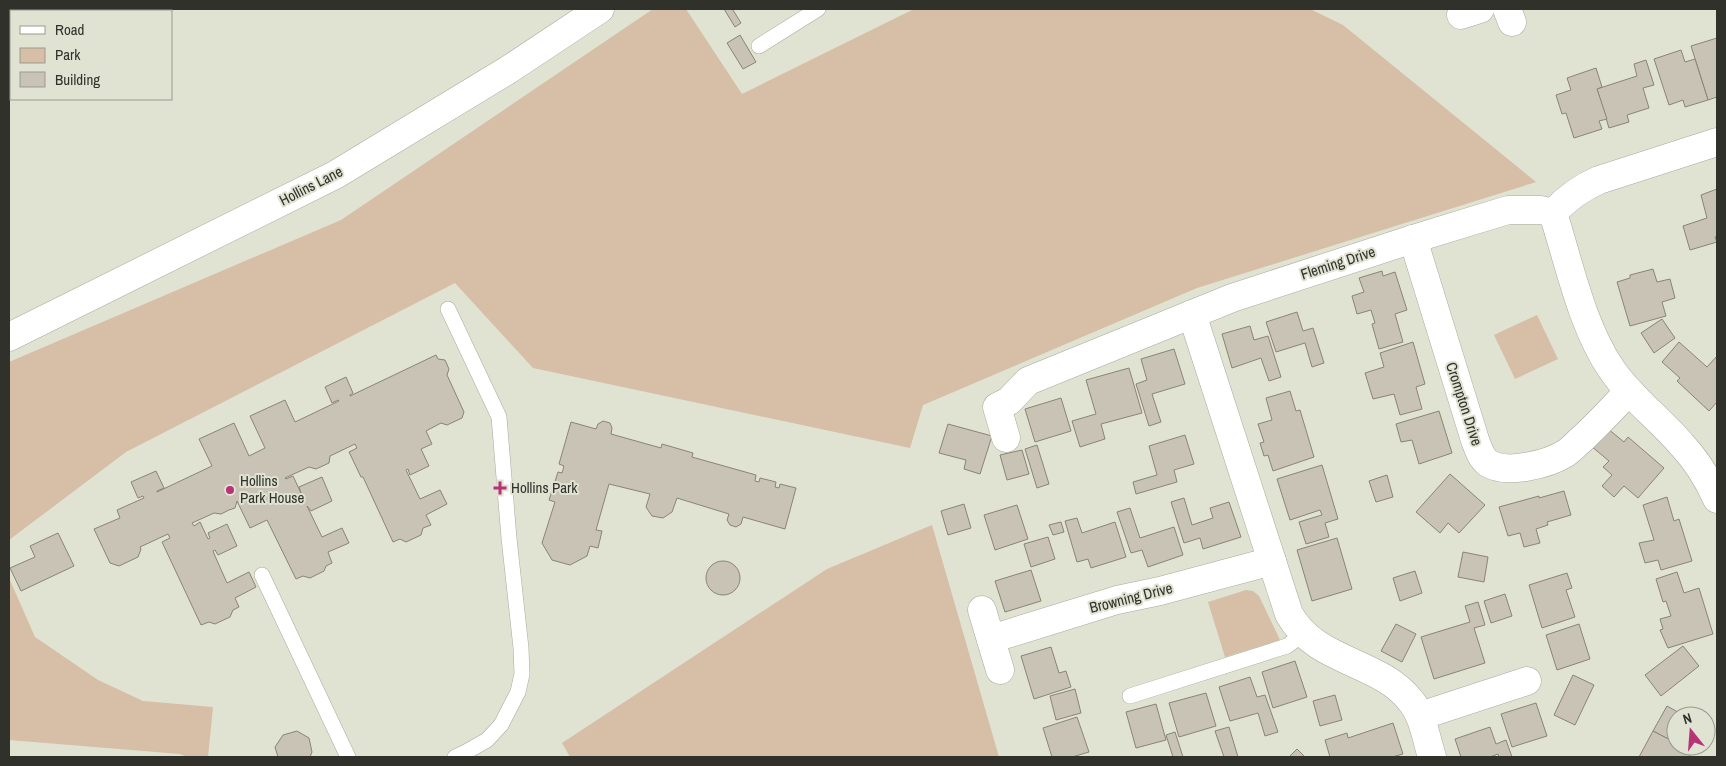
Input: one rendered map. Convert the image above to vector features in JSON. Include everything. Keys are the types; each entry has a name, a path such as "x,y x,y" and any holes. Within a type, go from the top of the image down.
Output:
{"street":[{"name":"Hollins Lane","path":"9,337 335,175 508,70 600,9"},
{"path":"1717,142 1599,180 1569,196 1553,213 1591,332 1608,365 1628,391 1682,444 1697,463 1717,499"},
{"name":"Fleming Drive","path":"1006,438 997,407 1009,401 1028,381 1232,298 1413,239 1508,210 1541,210 1553,213"},
{"name":"Crompton Drive","path":"1413,239 1475,440 1480,454 1488,463 1499,467 1518,468 1552,460 1566,453 1603,420 1628,391"},
{"path":"1192,314 1289,614 1295,625 1314,643 1395,685 1411,701 1420,716 1432,757"},
{"name":"Browning Drive","path":"991,639 1118,600 1160,591 1272,561"},
{"path":"982,610 1000,670"},
{"path":"1420,716 1526,681"}],"lane":[{"path":"759,46 818,9"},
{"path":"448,309 499,417 509,538 522,648 522,674 518,692 500,725 487,740 455,757"},
{"path":"262,575 348,757"},
{"path":"1130,696 1287,646 1303,634"}],"green space":[{"path":"653,9 686,9 742,94 914,9 1310,9 1343,25 1536,182 1197,288 923,405 910,448 533,368 455,283 126,452 9,540 9,362 341,220"},
{"path":"1537,315 1558,359 1515,379 1494,335"},
{"path":"932,525 999,757 570,757 562,743 827,569"},
{"path":"9,578 35,637 98,680 143,701 213,707 208,757 187,757 180,754 9,740"},
{"path":"1246,590 1253,591 1259,596 1280,640 1225,657 1208,602"}],"building":[{"path":"724,9 735,9 733,10 741,23 735,27"},
{"path":"740,35 756,62 743,69 727,43"},
{"path":"1717,38 1717,97 1708,100 1691,46"},
{"path":"1681,50 1685,62 1695,59 1708,100 1685,107 1683,100 1669,105 1654,59"},
{"path":"1646,60 1654,85 1643,88 1649,108 1627,115 1629,122 1609,128 1597,89 1637,76 1634,64"},
{"path":"1596,68 1602,87 1597,89 1607,119 1599,121 1602,129 1574,138 1566,113 1562,114 1556,95 1571,90 1567,78"},
{"path":"1717,189 1717,236 1715,237 1717,242 1690,250 1683,226 1707,218 1701,195"},
{"path":"1653,269 1657,282 1670,279 1675,298 1662,302 1666,316 1630,326 1617,282 1630,278 1630,275"},
{"path":"1382,271 1383,276 1395,272 1407,310 1395,314 1403,342 1379,349 1372,324 1375,323 1371,310 1357,314 1352,296 1364,292 1359,278"},
{"path":"1297,312 1303,331 1313,328 1324,363 1312,367 1305,343 1276,352 1266,322"},
{"path":"1662,319 1675,338 1654,353 1641,333"},
{"path":"1250,326 1254,340 1268,336 1281,377 1269,381 1261,358 1232,368 1222,334"},
{"path":"1413,342 1425,384 1416,387 1422,409 1400,415 1394,394 1373,399 1365,373 1384,367 1380,353"},
{"path":"1679,342 1707,367 1717,356 1717,402 1709,411 1677,381 1680,378 1662,362"},
{"path":"1174,349 1185,384 1152,394 1161,422 1149,426 1136,384 1147,380 1141,359"},
{"name":"Hollins Park House","path":"436,355 438,359 445,360 449,369 447,375 464,412 462,418 447,425 441,423 426,431 432,444 421,449 429,466 410,475 408,469 406,470 420,499 440,490 447,504 426,515 431,525 423,528 421,535 406,542 400,539 393,542 363,477 361,477 349,452 357,448 355,444 330,456 329,463 316,469 309,467 285,478 293,476 301,493 299,487 322,477 332,501 311,511 307,506 322,537 342,528 349,543 328,552 332,563 326,566 324,571 310,578 303,576 296,579 267,520 250,528 237,501 235,508 221,514 214,513 192,523 194,526 200,522 208,539 210,538 208,533 227,524 237,546 218,555 215,550 213,551 227,583 249,572 256,587 235,598 239,607 233,610 230,617 215,624 209,622 201,625 162,542 170,538 168,534 140,547 138,557 119,566 110,563 94,529 120,518 117,510 144,498 143,496 138,498 131,482 156,471 164,488 157,492 212,466 199,439 234,423 249,456 265,448 250,416 285,400 295,422 339,401 332,403 325,387 346,377 353,393 350,396"},
{"path":"1129,368 1142,413 1101,424 1105,439 1080,447 1072,421 1096,414 1086,380"},
{"path":"1290,391 1296,411 1300,410 1314,457 1273,471 1268,455 1264,456 1260,443 1264,442 1258,424 1272,420 1266,398"},
{"path":"1061,398 1071,431 1035,442 1025,409"},
{"path":"1439,411 1452,453 1419,464 1412,440 1401,442 1396,424"},
{"path":"603,421 610,423 612,428 611,434 661,448 662,444 693,453 692,457 756,475 755,481 759,482 760,478 776,482 775,487 779,488 780,484 796,488 785,529 743,517 741,524 736,527 730,525 727,520 729,514 677,498 672,512 663,518 652,516 646,507 650,494 609,484 596,530 602,531 598,548 590,546 587,556 570,565 552,560 542,543 555,502 549,500 558,472 562,473 564,466 559,464 571,422 596,429 598,424"},
{"path":"948,424 992,436 980,474 964,469 966,460 939,453"},
{"path":"1607,428 1624,442 1628,437 1664,468 1638,498 1624,486 1614,497 1602,486 1612,475 1603,467 1609,461 1591,446"},
{"path":"1185,435 1194,464 1174,470 1177,482 1136,494 1133,482 1157,475 1149,446"},
{"path":"1037,445 1049,484 1037,488 1025,449"},
{"path":"1022,450 1029,474 1007,480 1000,455"},
{"path":"1322,465 1338,519 1325,523 1329,537 1306,544 1299,522 1322,515 1320,510 1290,520 1277,479"},
{"path":"1450,474 1485,505 1459,533 1448,523 1440,533 1416,512"},
{"path":"1387,475 1393,497 1376,502 1369,481"},
{"path":"1564,491 1571,515 1547,522 1548,525 1536,529 1540,543 1524,547 1520,533 1508,536 1499,507"},
{"path":"1667,497 1674,521 1679,519 1692,561 1661,570 1658,560 1645,563 1639,543 1654,540 1643,505"},
{"path":"1184,498 1192,525 1213,518 1210,508 1229,502 1241,537 1203,549 1200,538 1184,543 1171,502"},
{"path":"964,504 971,528 948,535 941,511"},
{"path":"1017,505 1028,539 995,550 984,515"},
{"path":"1130,508 1140,538 1174,527 1183,555 1148,567 1142,550 1131,553 1117,512"},
{"path":"1077,518 1082,533 1115,522 1126,557 1091,568 1088,559 1077,562 1065,521"},
{"path":"1061,522 1064,532 1053,535 1049,525"},
{"path":"58,533 74,566 21,591 10,568 35,557 30,546"},
{"path":"1048,537 1055,559 1031,567 1024,544"},
{"path":"1337,538 1352,589 1312,601 1297,550"},
{"path":"1463,552 1488,557 1484,582 1458,577"},
{"path":"723,561 735,566 740,578 735,590 723,595 711,590 706,578 711,566"},
{"path":"1031,570 1041,601 1005,612 995,581"},
{"path":"1415,571 1422,593 1400,601 1393,578"},
{"path":"1677,572 1684,593 1699,588 1713,634 1668,648 1660,630 1663,629 1660,619 1671,616 1666,601 1663,602 1656,579"},
{"path":"1567,573 1572,588 1566,590 1575,617 1542,628 1529,585"},
{"path":"1505,594 1512,616 1491,623 1484,601"},
{"path":"1478,602 1485,625 1474,628 1485,663 1434,679 1421,637 1470,622 1465,606"},
{"path":"1396,624 1416,634 1402,662 1381,651"},
{"path":"1579,624 1590,659 1557,670 1546,635"},
{"path":"1683,646 1699,666 1661,696 1645,675"},
{"path":"1051,647 1059,673 1066,671 1071,687 1034,699 1021,656"},
{"path":"1295,661 1307,697 1273,708 1262,672"},
{"path":"1573,675 1594,685 1575,725 1554,715"},
{"path":"1250,677 1257,697 1265,695 1278,732 1265,736 1258,713 1230,721 1219,687"},
{"path":"1075,689 1081,713 1056,720 1050,696"},
{"path":"1206,693 1216,726 1179,737 1169,703"},
{"path":"1335,695 1342,720 1320,726 1313,701"},
{"path":"1536,703 1547,736 1512,747 1501,714"},
{"path":"1156,704 1166,740 1136,748 1126,712"},
{"path":"1666,708 1666,738 1653,731"},
{"path":"1077,717 1089,752 1072,757 1052,757 1043,728"},
{"path":"1393,723 1403,754 1392,757 1330,757 1325,740 1347,733 1348,738"},
{"path":"1229,727 1238,757 1224,757 1215,731"},
{"path":"1490,727 1496,744 1506,740 1512,757 1499,757 1498,754 1490,757 1461,757 1455,739"},
{"path":"297,731 309,738 312,752 310,757 278,757 275,747 283,735"},
{"path":"1653,731 1666,738 1666,756 1690,756 1689,757 1639,757"},
{"path":"1175,732 1183,757 1173,757 1166,735"},
{"path":"1297,749 1305,757 1289,757"}],"place":[{"name":"Hollins Park","path":"500,488"},
{"name":"Hollins Park House","path":"230,490"}]}
